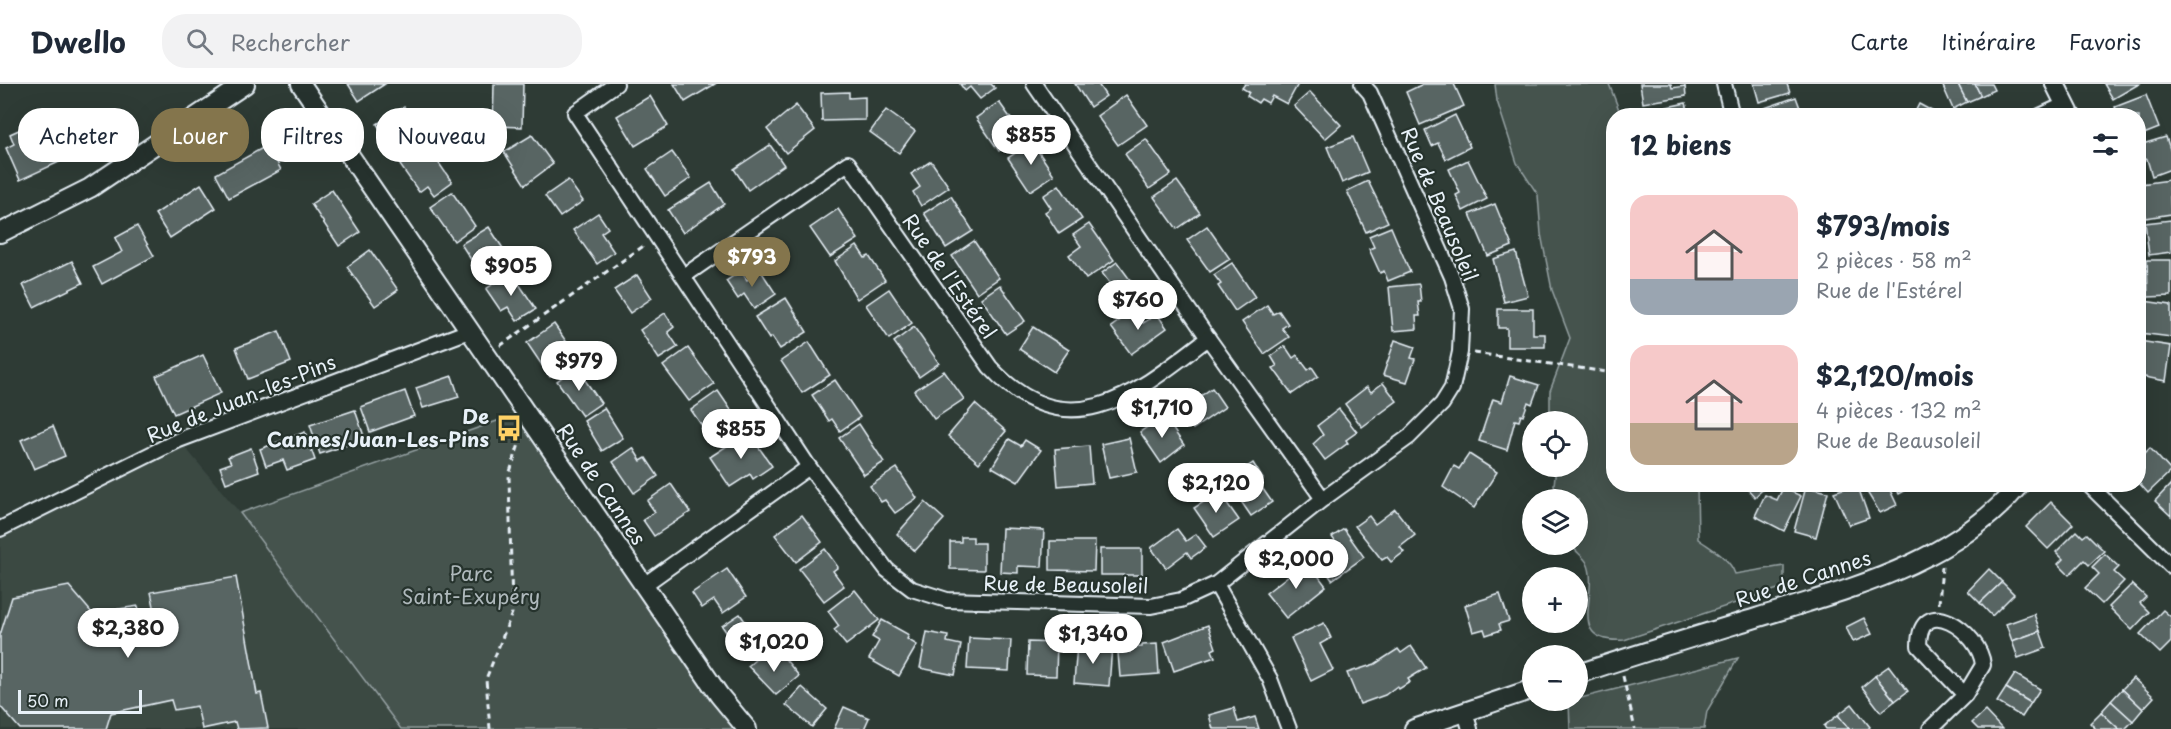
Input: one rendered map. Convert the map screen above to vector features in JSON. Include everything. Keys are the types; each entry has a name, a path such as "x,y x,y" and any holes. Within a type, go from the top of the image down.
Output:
{"street":[{"path":"0,233 66,202 114,173 245,84"},
{"name":"Rue de Cannes","path":"301,84 720,695 747,729"},
{"name":"Rue de Beausoleil","path":"616,84 576,113 809,467 887,570 899,580 928,596 965,602 1134,607 1181,600 1216,584 1323,500 1409,437 1429,419 1452,388 1460,352 1462,309 1452,277 1370,93 1362,84"},
{"path":"1034,84 1208,338 1323,500"},
{"path":"1724,84 1730,108"},
{"path":"2055,84 2068,108"},
{"name":"Rue de l'Estérel","path":"684,276 848,163 990,368 1014,390 1030,400 1048,406 1083,409 1123,399 1208,338"},
{"name":"Rue de Juan-les-Pins","path":"0,529 179,440 469,331"},
{"path":"644,585 809,467"},
{"name":"Rue de Cannes","path":"1588,671 1889,573 1944,548 1978,525 2012,492"},
{"path":"2096,492 2171,566"},
{"path":"1216,584 1270,679 1289,729"},
{"path":"1930,729 1965,695 1983,665 1980,649 1952,621 1938,618 1931,620 1921,630 1919,646 1965,695"},
{"path":"1414,729 1468,720 1522,694"}],"path":[{"path":"498,347 657,237"},
{"path":"1460,352 1606,372"},
{"path":"490,729 486,679 512,613 509,475 521,436 533,422"},
{"path":"1938,618 1944,548"},
{"path":"1620,660 1635,729"}],"shaded area":[{"path":"179,440 240,513 401,729 2,729 0,529"}],"green space":[{"path":"1495,84 1609,84 1618,108 1606,108 1606,492 1697,492 1698,539 1724,558 1735,574 1784,566 1784,587 1624,640 1605,639 1594,634 1589,625 1588,614 1590,575 1587,563 1580,555 1588,555 1588,489 1555,489 1554,485 1555,477 1588,477 1588,411 1550,411 1550,391 1570,338 1552,290 1541,234 1538,195 1517,163 1497,101"},
{"name":"Parc Saint-Exupéry","path":"525,411 747,729 401,729 240,513"},
{"path":"1738,658 1707,711 1704,729 1570,729 1569,711 1588,711 1588,696"}],"building":[{"path":"348,84 385,84 359,101"},
{"path":"494,84 523,84 522,127 507,126 507,108 493,108"},
{"path":"674,84 715,84 685,102"},
{"path":"960,84 991,84 995,88 980,99 970,87 965,91"},
{"path":"1075,84 1098,84 1106,96 1090,107"},
{"path":"1245,84 1298,84 1287,104 1272,96 1268,103 1261,99 1258,103 1247,96 1249,92 1242,88"},
{"path":"1423,84 1454,84 1464,106 1420,125 1406,92"},
{"path":"1640,84 1671,84 1672,88 1685,86 1686,96 1643,103"},
{"path":"1754,84 1787,84 1790,93 1759,102"},
{"path":"1942,84 1958,84 1967,102 1953,108"},
{"path":"1958,84 1975,84 1981,96 1967,102"},
{"path":"1975,84 1991,84 1994,90 1981,96"},
{"path":"2104,84 2139,84 2113,99"},
{"path":"849,92 849,98 865,97 865,120 822,121 821,93"},
{"path":"1310,92 1341,125 1325,139 1294,106"},
{"path":"1126,95 1147,125 1118,145 1097,116"},
{"path":"2146,95 2159,128 2146,133 2146,108 2115,107"},
{"path":"650,96 668,126 635,146 617,116"},
{"path":"1796,97 1800,108 1765,108"},
{"path":"999,102 1022,134 999,151 976,118"},
{"path":"1686,103 1687,108 1662,108"},
{"path":"796,105 815,130 786,153 767,129"},
{"path":"886,110 915,131 899,153 870,132"},
{"path":"1455,115 1470,147 1446,159 1438,143 1432,146 1425,130"},
{"path":"18,130 18,162 59,162 20,180 6,148 14,144 10,134"},
{"path":"532,135 553,164 525,185 507,157 507,150"},
{"path":"1353,137 1368,172 1342,183 1327,147"},
{"path":"2166,137 2171,152 2171,169 2152,176 2146,159 2146,143"},
{"path":"1146,139 1171,174 1149,189 1125,154"},
{"path":"1032,142 1054,175 1030,191 1008,158"},
{"path":"770,145 784,165 748,190 734,169"},
{"path":"261,149 261,162 277,162 281,170 229,198 216,174 238,162 249,162 249,156"},
{"path":"672,152 691,178 665,196 647,169"},
{"path":"1468,160 1487,199 1463,211 1456,195 1460,193 1449,169"},
{"path":"931,161 949,187 921,206 913,192 920,187 911,174"},
{"path":"404,162 438,162 452,182 434,195 427,186 419,192 400,165"},
{"path":"568,180 583,201 560,217 545,196"},
{"path":"2169,180 2171,214 2146,218 2146,183"},
{"path":"1177,181 1200,213 1177,229 1154,197"},
{"path":"1368,181 1388,222 1366,232 1347,191"},
{"path":"711,183 724,204 683,233 668,210"},
{"path":"201,184 216,208 170,238 155,214"},
{"path":"1059,185 1082,219 1059,234 1045,212 1051,208 1043,196"},
{"path":"332,190 360,232 339,246 311,204"},
{"path":"452,192 475,226 454,241 430,207"},
{"path":"951,196 973,231 946,248 924,213"},
{"path":"1495,204 1512,246 1488,256 1470,214"},
{"path":"838,209 858,239 830,257 810,228"},
{"path":"598,213 608,228 601,233 614,252 597,264 573,230"},
{"path":"2171,220 2171,252 2149,255 2146,223"},
{"path":"1089,224 1114,260 1086,279 1069,255 1081,246 1073,235"},
{"path":"137,226 154,256 102,284 93,267 122,252 115,238"},
{"path":"1207,226 1230,259 1210,272 1187,240"},
{"path":"489,227 512,262 484,280 461,244"},
{"path":"1391,227 1410,272 1388,281 1384,271 1380,273 1369,249 1374,247 1369,236"},
{"path":"974,241 999,278 977,293 952,256"},
{"path":"857,246 865,258 869,256 885,280 857,299 835,261"},
{"path":"370,250 398,290 375,306 347,267"},
{"path":"1516,252 1528,296 1504,302 1493,259"},
{"path":"2147,260 2171,260 2171,296 2148,297"},
{"path":"72,261 83,283 34,307 23,285"},
{"path":"1117,262 1142,296 1119,313 1102,291 1111,285 1102,273"},
{"path":"1232,263 1255,297 1235,311 1218,286 1221,284 1214,275"},
{"path":"741,271 747,280 761,271 776,294 754,309 744,294 738,299 726,281"},
{"path":"511,272 536,309 517,321 508,307 501,311 486,289"},
{"path":"637,275 652,298 630,313 614,290"},
{"path":"1419,284 1421,302 1418,302 1420,316 1416,316 1417,329 1393,331 1389,287"},
{"path":"1000,285 1025,321 1006,334 981,298"},
{"path":"889,289 912,323 889,339 866,305"},
{"path":"786,298 807,332 780,349 772,337 769,339 755,317"},
{"path":"2146,301 2171,305 2171,337 2146,334"},
{"path":"1267,305 1273,314 1279,311 1288,324 1282,328 1289,337 1264,354 1242,322"},
{"path":"1498,309 1533,309 1533,334 1545,334 1545,347 1507,347 1507,328 1498,328"},
{"path":"1134,310 1143,323 1157,314 1167,328 1131,354 1111,327"},
{"path":"665,313 674,327 668,332 678,347 659,359 640,330"},
{"path":"554,324 570,347 558,355 566,367 550,377 527,343"},
{"path":"914,327 939,363 919,377 894,342"},
{"path":"1033,327 1069,350 1054,372 1019,349"},
{"path":"279,331 291,362 248,379 236,348"},
{"path":"1395,340 1415,347 1411,358 1415,359 1407,382 1383,375"},
{"path":"809,342 830,375 802,393 781,361"},
{"path":"2146,342 2171,346 2166,381 2146,377"},
{"path":"1285,346 1293,358 1297,355 1308,370 1312,367 1318,376 1292,394 1273,368 1277,366 1271,356"},
{"path":"688,348 714,384 689,401 663,366"},
{"path":"203,355 221,393 174,414 156,376"},
{"path":"576,367 601,403 582,416 557,381"},
{"path":"944,371 964,399 934,419 914,391"},
{"path":"452,376 459,397 423,408 416,388"},
{"path":"1510,376 1539,385 1532,404 1528,402 1519,421 1515,420 1507,450 1479,441 1493,399 1502,402"},
{"path":"835,380 860,417 840,431 832,419 829,421 812,395"},
{"path":"1383,383 1397,401 1362,427 1345,404 1367,387 1371,392"},
{"path":"1212,388 1225,407 1193,429 1181,410"},
{"path":"405,391 414,416 370,432 361,407"},
{"path":"718,391 742,426 727,436 719,425 707,433 691,410"},
{"path":"975,404 1006,431 979,463 948,436"},
{"path":"604,408 623,438 602,451 584,421"},
{"path":"1339,409 1357,432 1346,440 1348,443 1325,460 1313,444 1323,435 1317,426"},
{"path":"355,410 365,439 320,454 310,425"},
{"path":"1164,416 1184,445 1161,463 1140,432"},
{"path":"859,424 884,462 864,475 839,438"},
{"path":"53,426 65,456 34,469 21,440"},
{"path":"305,432 315,460 287,470 283,460 266,466 260,449"},
{"path":"748,432 772,466 753,479 750,474 730,487 710,457"},
{"path":"1129,438 1137,472 1109,478 1101,444"},
{"path":"1009,439 1021,446 1025,440 1041,450 1018,482 992,467"},
{"path":"1089,446 1092,483 1058,486 1055,449"},
{"path":"251,448 259,471 226,483 220,467 231,463 228,457"},
{"path":"633,448 641,461 646,458 658,476 634,493 613,462"},
{"path":"2150,448 2171,471 2148,493 2146,491 2146,452"},
{"path":"1469,454 1497,472 1474,508 1443,487 1454,466 1459,469"},
{"path":"1253,463 1263,479 1258,482 1272,502 1251,516 1227,481"},
{"path":"897,468 917,498 895,513 885,500 881,502 870,486"},
{"path":"671,484 690,512 654,536 643,520 655,512 647,501"},
{"path":"2171,484 2171,516 2155,501"},
{"path":"1219,492 1239,520 1214,537 1194,508"},
{"path":"1750,492 1760,492 1755,497"},
{"path":"1781,492 1792,492 1801,496 1784,531 1755,516 1765,495 1777,500"},
{"path":"1805,492 1828,492 1816,537 1794,531"},
{"path":"1834,492 1860,492 1869,518 1849,525"},
{"path":"1867,492 1891,492 1897,505 1880,513"},
{"path":"925,502 944,519 915,551 897,534"},
{"path":"2051,502 2073,524 2048,549 2026,527"},
{"path":"1395,509 1415,535 1400,547 1404,552 1391,562 1387,557 1382,560 1355,526 1369,516 1375,524"},
{"path":"802,515 822,542 796,562 775,535"},
{"path":"1002,528 1044,530 1042,567 1018,566 1018,573 1000,572"},
{"path":"1177,529 1186,541 1196,534 1206,547 1191,558 1187,552 1166,568 1151,548"},
{"path":"1344,529 1364,557 1332,580 1319,561 1339,547 1332,537"},
{"path":"2077,531 2083,537 2087,534 2104,551 2089,565 2084,560 2069,575 2058,564 2063,559 2056,552"},
{"path":"961,537 973,537 973,543 984,543 984,570 950,569 950,542 961,542"},
{"path":"1050,541 1095,541 1094,571 1050,570"},
{"path":"825,549 838,567 833,571 844,586 824,601 799,569"},
{"path":"1100,549 1142,549 1142,575 1100,575"},
{"path":"2105,554 2119,567 2114,572 2124,581 2102,604 2085,588 2099,574 2092,567"},
{"path":"1307,561 1326,586 1286,618 1266,593"},
{"path":"727,569 746,597 723,613 714,600 702,608 692,593"},
{"path":"1989,569 2002,582 1980,603 1968,591"},
{"path":"236,577 257,694 261,693 268,728 237,729 235,722 202,729 197,706 174,710 171,700 111,713 106,729 20,729 0,706 0,635 12,597 69,586 92,613 138,606 140,613 155,611 151,592"},
{"path":"2002,582 2014,594 1992,616 1980,603"},
{"path":"2132,584 2146,597 2140,603 2149,612 2132,630 2109,607"},
{"path":"855,590 879,620 846,645 834,630 839,626 828,611"},
{"path":"1500,594 1509,621 1499,624 1501,630 1486,635 1484,629 1473,632 1465,605"},
{"path":"2163,610 2171,617 2171,642 2160,653 2140,634"},
{"path":"740,614 761,644 743,657 722,626"},
{"path":"2034,614 2040,631 2012,641 2006,624"},
{"path":"1864,618 1872,634 1853,642 1846,627"},
{"path":"882,620 909,635 907,639 917,645 899,676 869,659 879,641 872,637"},
{"path":"1324,623 1331,638 1320,644 1333,670 1311,681 1291,638"},
{"path":"1208,625 1216,648 1212,650 1215,657 1174,671 1164,642"},
{"path":"2040,631 2046,648 2018,658 2012,641"},
{"path":"927,632 948,636 947,642 961,645 955,675 920,668"},
{"path":"969,638 1011,640 1009,671 967,669"},
{"path":"1028,642 1057,643 1056,676 1027,675"},
{"path":"1077,644 1112,646 1109,686 1074,683"},
{"path":"1157,644 1159,674 1120,677 1118,653 1130,652 1129,648 1142,647 1142,645"},
{"path":"1411,646 1426,668 1408,679 1410,682 1399,689 1397,686 1385,695 1360,704 1347,673 1375,664 1398,649 1401,653"},
{"path":"762,654 771,664 782,655 799,676 776,695 748,666"},
{"path":"1889,666 1908,691 1895,701 1875,676"},
{"path":"2015,674 2040,689 2031,703 2006,688"},
{"path":"1875,676 1895,701 1881,712 1862,687"},
{"path":"2133,678 2154,697 2143,709 2122,689"},
{"path":"802,687 827,709 812,727 786,705"},
{"path":"2006,688 2031,703 2022,717 1997,702"},
{"path":"2122,689 2143,709 2133,721 2111,701"},
{"path":"2111,701 2133,721 2125,729 2119,729 2101,712"},
{"path":"1852,704 1870,727 1868,729 1849,729 1838,715"},
{"path":"844,707 869,718 864,729 834,729"},
{"path":"1234,708 1238,722 1255,717 1259,729 1213,729 1209,715"},
{"path":"1985,711 2002,729 1978,729 1972,723"},
{"path":"2101,712 2119,729 2096,729 2090,723"},
{"path":"1838,715 1849,729 1826,729 1824,726"}],"place":[{"name":"De Cannes/Juan-Les-Pins","path":"509,428"}]}
